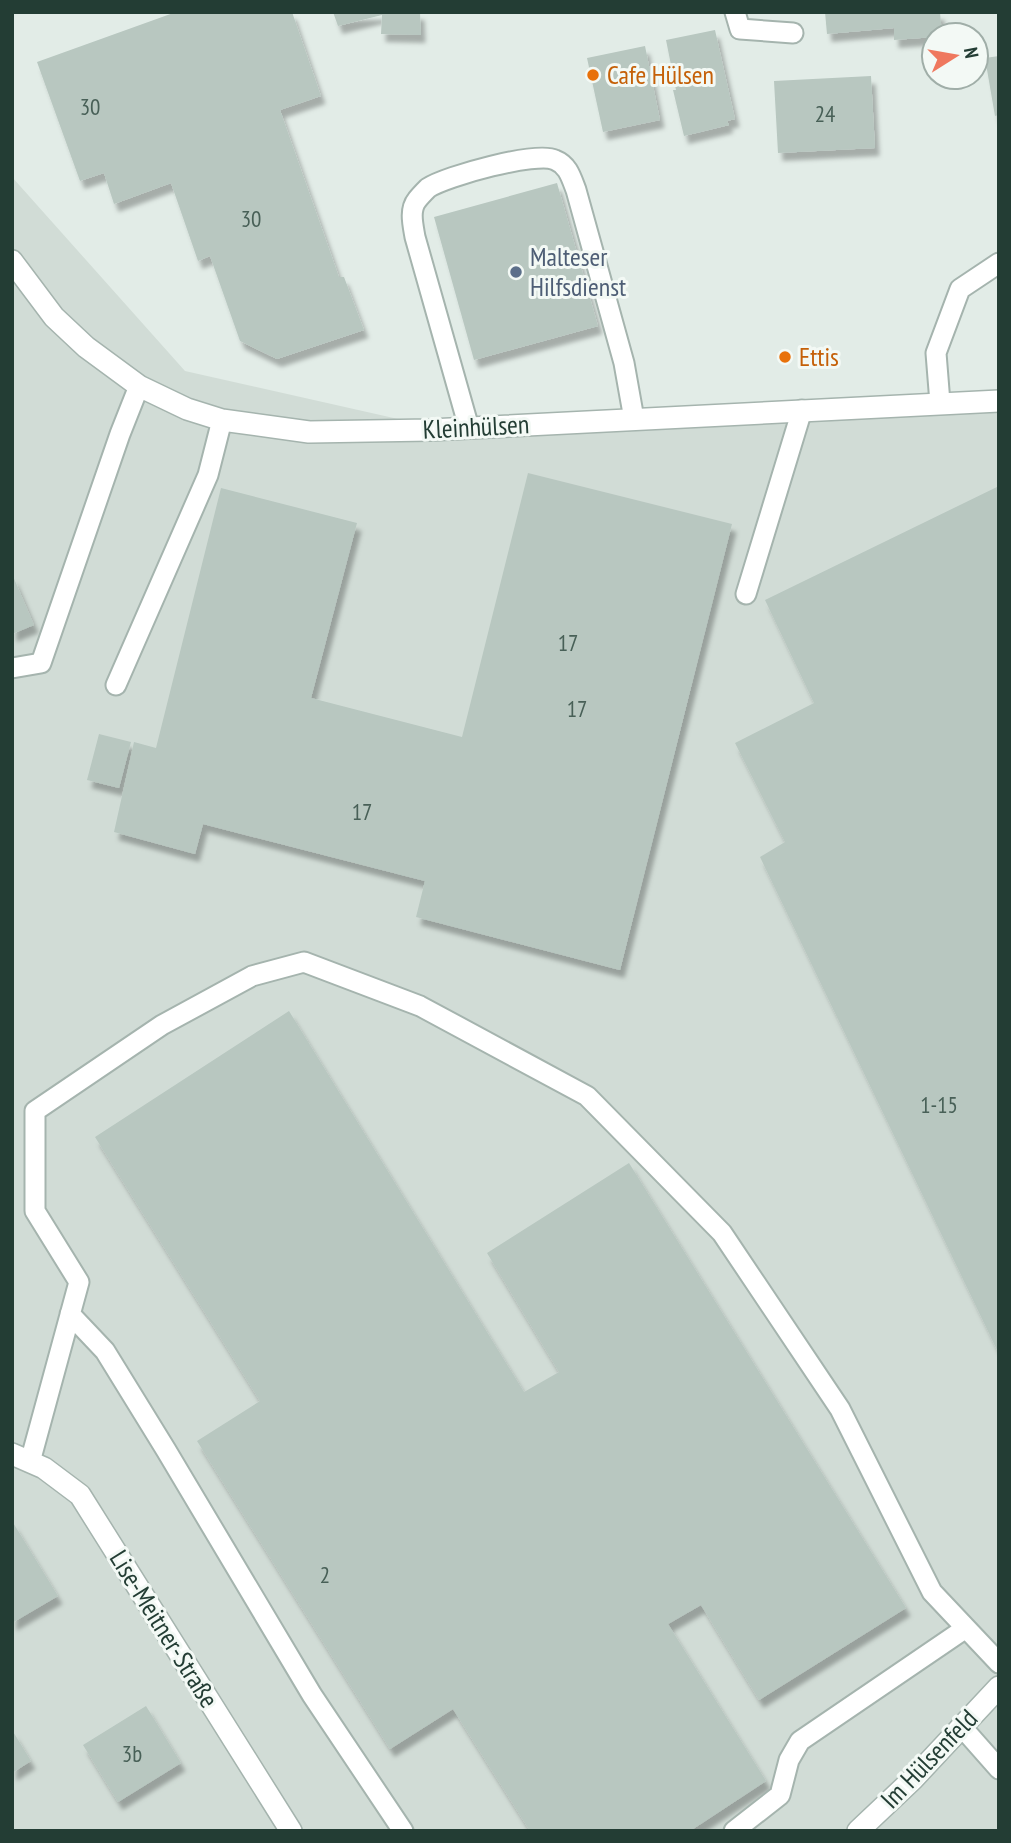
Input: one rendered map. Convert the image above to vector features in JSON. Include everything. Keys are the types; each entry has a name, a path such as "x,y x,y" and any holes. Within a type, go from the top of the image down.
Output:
{"street":[{"name":"Kleinhülsen","path":"12,261 54,317 86,347 139,386 187,409 222,419 309,432 470,428 999,401"},
{"name":"Lise-Meitner-Straße","path":"21,1458 44,1468 80,1496 292,1831"},
{"name":"Im Hülsenfeld","path":"858,1831 913,1779 999,1686"}],"lane":[{"path":"735,12 740,29 793,33"},
{"path":"470,428 415,237 411,219 415,202 428,188 459,175 536,157 553,158 566,166 576,190 624,363 634,419"},
{"path":"940,403 936,353 960,289 999,263"},
{"path":"12,668 41,663 139,386"},
{"path":"746,594 802,410"},
{"path":"116,685 208,475 222,419"},
{"path":"21,1458 79,1282 35,1211 35,1111 162,1026 252,976 304,962 420,1006 587,1096 722,1233 841,1409 932,1592 999,1663"},
{"path":"70,1314 104,1351 312,1695 403,1831"},
{"path":"734,1831 780,1795 789,1760 800,1741 966,1628"},
{"path":"961,1726 999,1769"}],"shaded area":[{"path":"12,177 185,371 469,435 999,410 999,1831 12,1831"}],"building":[{"path":"176,12 292,12 321,96 280,110 339,277 344,277 364,330 277,359 240,341 210,256 198,261 171,183 114,204 104,173 80,181 37,62"},
{"path":"333,12 420,12 421,35 381,34 382,15 338,26"},
{"path":"825,12 940,12 941,21 920,21 920,38 894,40 894,28 827,34"},
{"path":"715,30 735,119 727,121 729,125 684,136 673,90 676,90 666,40"},
{"path":"645,46 660,120 603,132 587,58"},
{"path":"999,56 999,115 995,116 990,87 990,57"},
{"path":"871,76 875,148 778,153 774,81"},
{"name":"Malteser Hilfsdienst","path":"557,183 598,326 474,360 434,217"},
{"path":"528,473 732,524 620,970 416,917 425,881 203,824 195,854 114,832 134,742 156,748 221,488 357,523 311,698 462,737"},
{"path":"999,486 999,1354 760,857 785,842 735,743 814,703 765,600"},
{"path":"12,574 34,625 12,634"},
{"path":"99,734 131,742 119,788 87,780"},
{"path":"289,1011 524,1392 559,1372 487,1253 629,1163 906,1608 759,1700 701,1605 668,1624 766,1781 690,1831 530,1831 453,1709 390,1749 197,1441 260,1401 95,1137"},
{"path":"12,1521 58,1596 12,1623"},
{"path":"146,1706 181,1763 118,1802 83,1745"},
{"path":"12,1730 31,1761 12,1773"}],"place":[{"name":"Cafe Hülsen","path":"593,75"},
{"name":"Malteser Hilfsdienst","path":"516,272"},
{"name":"Ettis","path":"785,357"}]}
